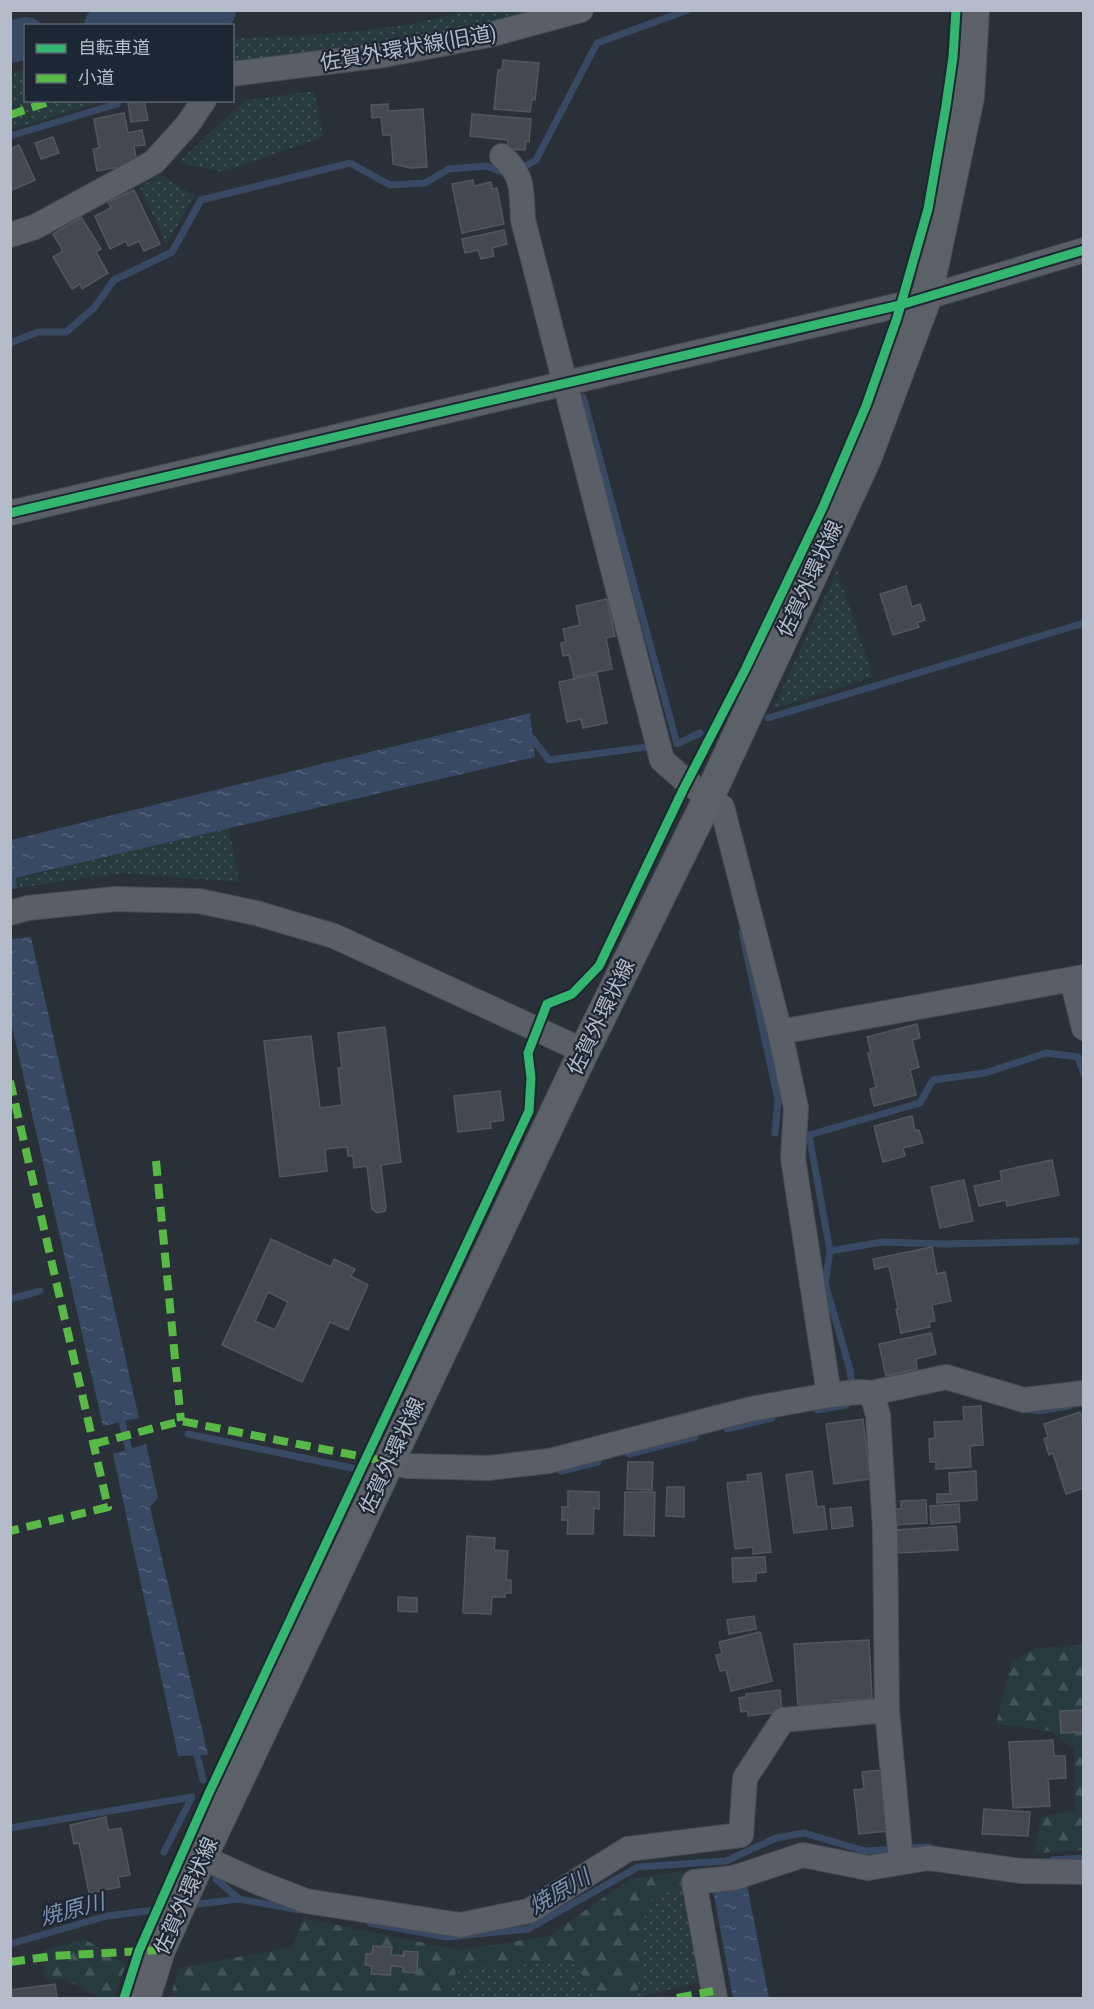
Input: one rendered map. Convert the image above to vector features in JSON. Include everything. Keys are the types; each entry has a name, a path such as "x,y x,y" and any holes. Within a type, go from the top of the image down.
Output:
{"main road":[{"name":"佐賀外環状線","path":"145,1998 160,1950 201,1859 584,1051 708,799 866,459 927,296 969,97 974,10"}],"street":[{"name":"佐賀外環状線(旧道)","path":"234,74 396,53 489,35 581,10"},
{"path":"10,235 36,227 154,162 189,124 203,102"},
{"path":"512,167 523,220 662,760 708,799 722,807 780,1032 796,1108 793,1158 855,1398 885,1530 887,1710 901,1861"},
{"path":"10,513 889,307 1083,250"},
{"path":"19,911 115,899 199,901 256,913 334,936 584,1051"},
{"path":"780,1032 1078,979 1083,1028"},
{"path":"389,1462 408,1466 488,1468 549,1461 751,1409 855,1398 946,1377 1024,1400 1083,1393"},
{"path":"201,1859 306,1900 424,1920 460,1925 529,1911 628,1849 741,1835 745,1778 783,1720 887,1710"},
{"path":"715,1998 694,1882 725,1878 803,1855 868,1868 930,1858 1021,1871 1083,1872"}],"green space":[{"path":"466,11 543,11 453,36 278,59 234,61 234,39 321,34 408,24"},
{"path":"24,69 24,102 100,102 11,130 11,74"},
{"path":"314,91 323,137 222,172 179,162 244,101"},
{"path":"159,174 195,196 166,244 140,188"},
{"path":"837,570 873,677 773,709"},
{"path":"229,828 239,882 122,873 17,888 15,879"},
{"path":"1083,1645 1083,1850 1035,1853 1040,1817 1075,1810 1074,1749 1050,1731 996,1724 1011,1662 1035,1648"},
{"path":"683,1871 686,1888 646,1901 637,1997 601,1998 570,1960 456,1971 448,1998 170,1998 179,1968 292,1947 303,1918 459,1950 549,1936 630,1879"},
{"path":"686,1888 702,1982 637,1997 646,1900"},
{"path":"84,1939 126,1964 113,1998 101,1998 64,1979 45,1979 42,1951"},
{"path":"571,1960 601,1998 448,1998 456,1971"}],"water":[{"path":"530,713 535,757 15,878 17,888 11,889 11,840"},
{"path":"31,937 139,1418 103,1426 11,1022 11,939"},
{"path":"146,1444 158,1498 150,1507 208,1755 178,1756 113,1454"},
{"path":"747,1885 769,1998 733,1998 713,1891"}],"building":[{"path":"503,60 539,63 535,100 532,99 530,112 494,109 498,70 502,70"},
{"path":"144,102 148,120 131,122 128,103"},
{"path":"388,104 388,111 423,109 427,167 411,168 393,164 391,135 383,135 381,117 372,118 371,105"},
{"path":"124,113 128,133 142,130 145,145 134,146 137,164 97,171 93,149 99,148 94,119"},
{"path":"472,114 531,119 529,142 526,141 525,150 508,149 508,140 470,136"},
{"path":"53,137 59,153 41,159 35,143"},
{"path":"19,145 35,180 10,191 10,149"},
{"path":"473,180 474,186 491,182 492,189 497,188 504,224 462,233 452,184"},
{"path":"134,190 160,244 144,251 139,241 128,246 126,241 110,249 95,216 111,208 108,202"},
{"path":"81,217 101,249 96,252 108,273 82,289 80,284 72,289 53,257 63,251 53,234"},
{"path":"504,230 507,244 492,248 494,256 481,259 478,250 465,253 462,239"},
{"path":"906,586 912,607 920,604 925,620 917,623 919,627 893,635 880,594"},
{"path":"607,599 615,636 606,638 612,669 574,677 569,655 563,656 561,643 566,642 563,629 580,625 576,606"},
{"path":"597,674 607,723 583,728 581,719 567,722 559,682"},
{"path":"917,1024 920,1038 912,1040 919,1067 910,1070 916,1095 874,1106 870,1089 876,1087 868,1053 871,1053 867,1037"},
{"path":"385,1027 401,1162 381,1165 386,1208 385,1211 377,1213 372,1209 367,1166 354,1168 353,1156 348,1156 347,1147 325,1149 327,1171 280,1177 264,1041 311,1036 320,1108 342,1105 338,1068 342,1068 338,1033"},
{"path":"500,1091 504,1120 490,1122 491,1128 458,1132 454,1096"},
{"path":"912,1116 915,1130 919,1130 923,1143 903,1148 905,1156 883,1162 874,1126"},
{"path":"1052,1160 1059,1195 1007,1206 1006,1200 979,1206 974,1186 1002,1180 1000,1171"},
{"path":"964,1180 973,1221 940,1228 931,1187"},
{"path":"271,1239 331,1267 334,1259 355,1269 351,1276 368,1285 348,1330 330,1322 302,1382 222,1345","holes":["268,1292 288,1302 275,1330 255,1321"]},
{"path":"932,1247 937,1274 945,1272 951,1301 932,1305 935,1321 929,1322 930,1327 901,1333 889,1266 875,1269 873,1259"},
{"path":"931,1333 936,1354 916,1359 917,1369 886,1376 879,1344"},
{"path":"981,1406 983,1445 970,1446 971,1467 936,1469 936,1462 930,1462 929,1439 935,1438 934,1422 964,1421 963,1407"},
{"path":"1080,1412 1084,1422 1084,1488 1066,1494 1053,1453 1049,1455 1044,1439 1048,1437 1044,1424"},
{"path":"863,1419 870,1479 834,1484 826,1424"},
{"path":"628,1462 653,1462 652,1490 627,1489"},
{"path":"812,1471 817,1507 824,1506 827,1529 794,1533 786,1475"},
{"path":"976,1471 977,1500 937,1503 937,1494 950,1494 949,1473"},
{"path":"761,1473 771,1552 753,1554 753,1547 735,1549 727,1483 748,1481 747,1475"},
{"path":"667,1487 684,1487 684,1517 666,1516"},
{"path":"568,1491 599,1492 599,1509 594,1508 593,1534 567,1534 568,1520 562,1520 562,1507 568,1507"},
{"path":"625,1492 655,1492 654,1536 624,1535"},
{"path":"926,1500 927,1523 893,1525 892,1509 901,1509 901,1501"},
{"path":"959,1504 960,1522 931,1524 930,1506"},
{"path":"851,1507 853,1526 832,1529 830,1509"},
{"path":"956,1526 958,1550 897,1553 895,1530"},
{"path":"467,1536 495,1538 494,1550 508,1551 506,1580 511,1580 511,1593 505,1593 505,1597 492,1597 491,1614 463,1613"},
{"path":"765,1557 766,1572 756,1573 756,1581 733,1582 732,1558"},
{"path":"398,1597 417,1598 417,1612 398,1611"},
{"path":"754,1616 756,1629 729,1634 727,1620"},
{"path":"760,1632 772,1681 731,1691 726,1670 720,1671 716,1655 722,1654 719,1642"},
{"path":"869,1640 872,1699 832,1701 832,1705 798,1707 794,1644"},
{"path":"780,1690 782,1712 748,1716 748,1711 741,1712 739,1698 746,1697 746,1694"},
{"path":"1084,1710 1084,1732 1061,1733 1060,1711"},
{"path":"1053,1740 1054,1756 1065,1756 1066,1778 1048,1779 1050,1806 1013,1808 1009,1742"},
{"path":"881,1770 888,1831 859,1834 854,1790 864,1789 862,1772"},
{"path":"984,1809 1030,1812 1028,1836 982,1834"},
{"path":"106,1817 108,1830 121,1828 130,1875 118,1877 120,1887 89,1893 79,1843 74,1844 70,1825"},
{"path":"373,1946 392,1947 391,1955 404,1956 404,1951 418,1952 417,1973 403,1972 403,1967 391,1966 390,1975 371,1974 372,1966 365,1965 366,1954 372,1954"},
{"path":"55,1984 57,1998 10,1998 10,1990"}],"waterway":[{"path":"119,24 215,10"},
{"path":"518,170 536,160 597,43 688,10"},
{"path":"10,42 24,38"},
{"path":"10,136 117,104"},
{"path":"10,343 38,332 66,332 94,308 114,280 172,252 201,200 350,163 390,185 425,183 449,169 487,166 507,174"},
{"path":"583,397 677,744 700,733"},
{"path":"768,718 1084,623"},
{"path":"528,733 549,760 647,747"},
{"path":"742,932 778,1100 775,1133"},
{"path":"852,1388 850,1370 825,1283 830,1251 809,1135 920,1103 933,1080 985,1073 1046,1053 1078,1057 1084,1074"},
{"path":"830,1251 882,1242 944,1244 1076,1241"},
{"path":"10,1299 40,1291"},
{"path":"817,1410 846,1405"},
{"path":"1027,1409 1038,1411 1069,1406"},
{"path":"120,1413 130,1455"},
{"path":"727,1429 772,1418"},
{"path":"188,1434 352,1468"},
{"path":"629,1454 695,1437"},
{"path":"561,1471 598,1462"},
{"path":"195,1747 203,1780"},
{"path":"10,1828 192,1797 164,1852"},
{"name":"焼原川","path":"370,1923 447,1937 528,1929 638,1867 726,1861 776,1838 804,1833 865,1851 929,1847"},
{"name":"焼原川","path":"1053,1860 1084,1858"},
{"path":"216,1879 239,1899"},
{"name":"焼原川","path":"190,1905 239,1899 300,1910"},
{"name":"焼原川","path":"10,1944 107,1916 170,1908"}],"marked path":[{"path":"10,115 48,102"},
{"path":"10,1081 108,1507 10,1531"},
{"path":"156,1161 181,1421"},
{"path":"94,1444 181,1421 389,1462"},
{"path":"10,1962 53,1956 160,1950"},
{"path":"677,1998 713,1991"}],"cycle path":[{"path":"124,1998 139,1951 208,1795 529,1111 531,1078 528,1053 547,1004 572,994 599,966 823,507 866,406 897,318 928,209 953,57 956,10"},
{"path":"10,513 900,305 1084,250"}]}
